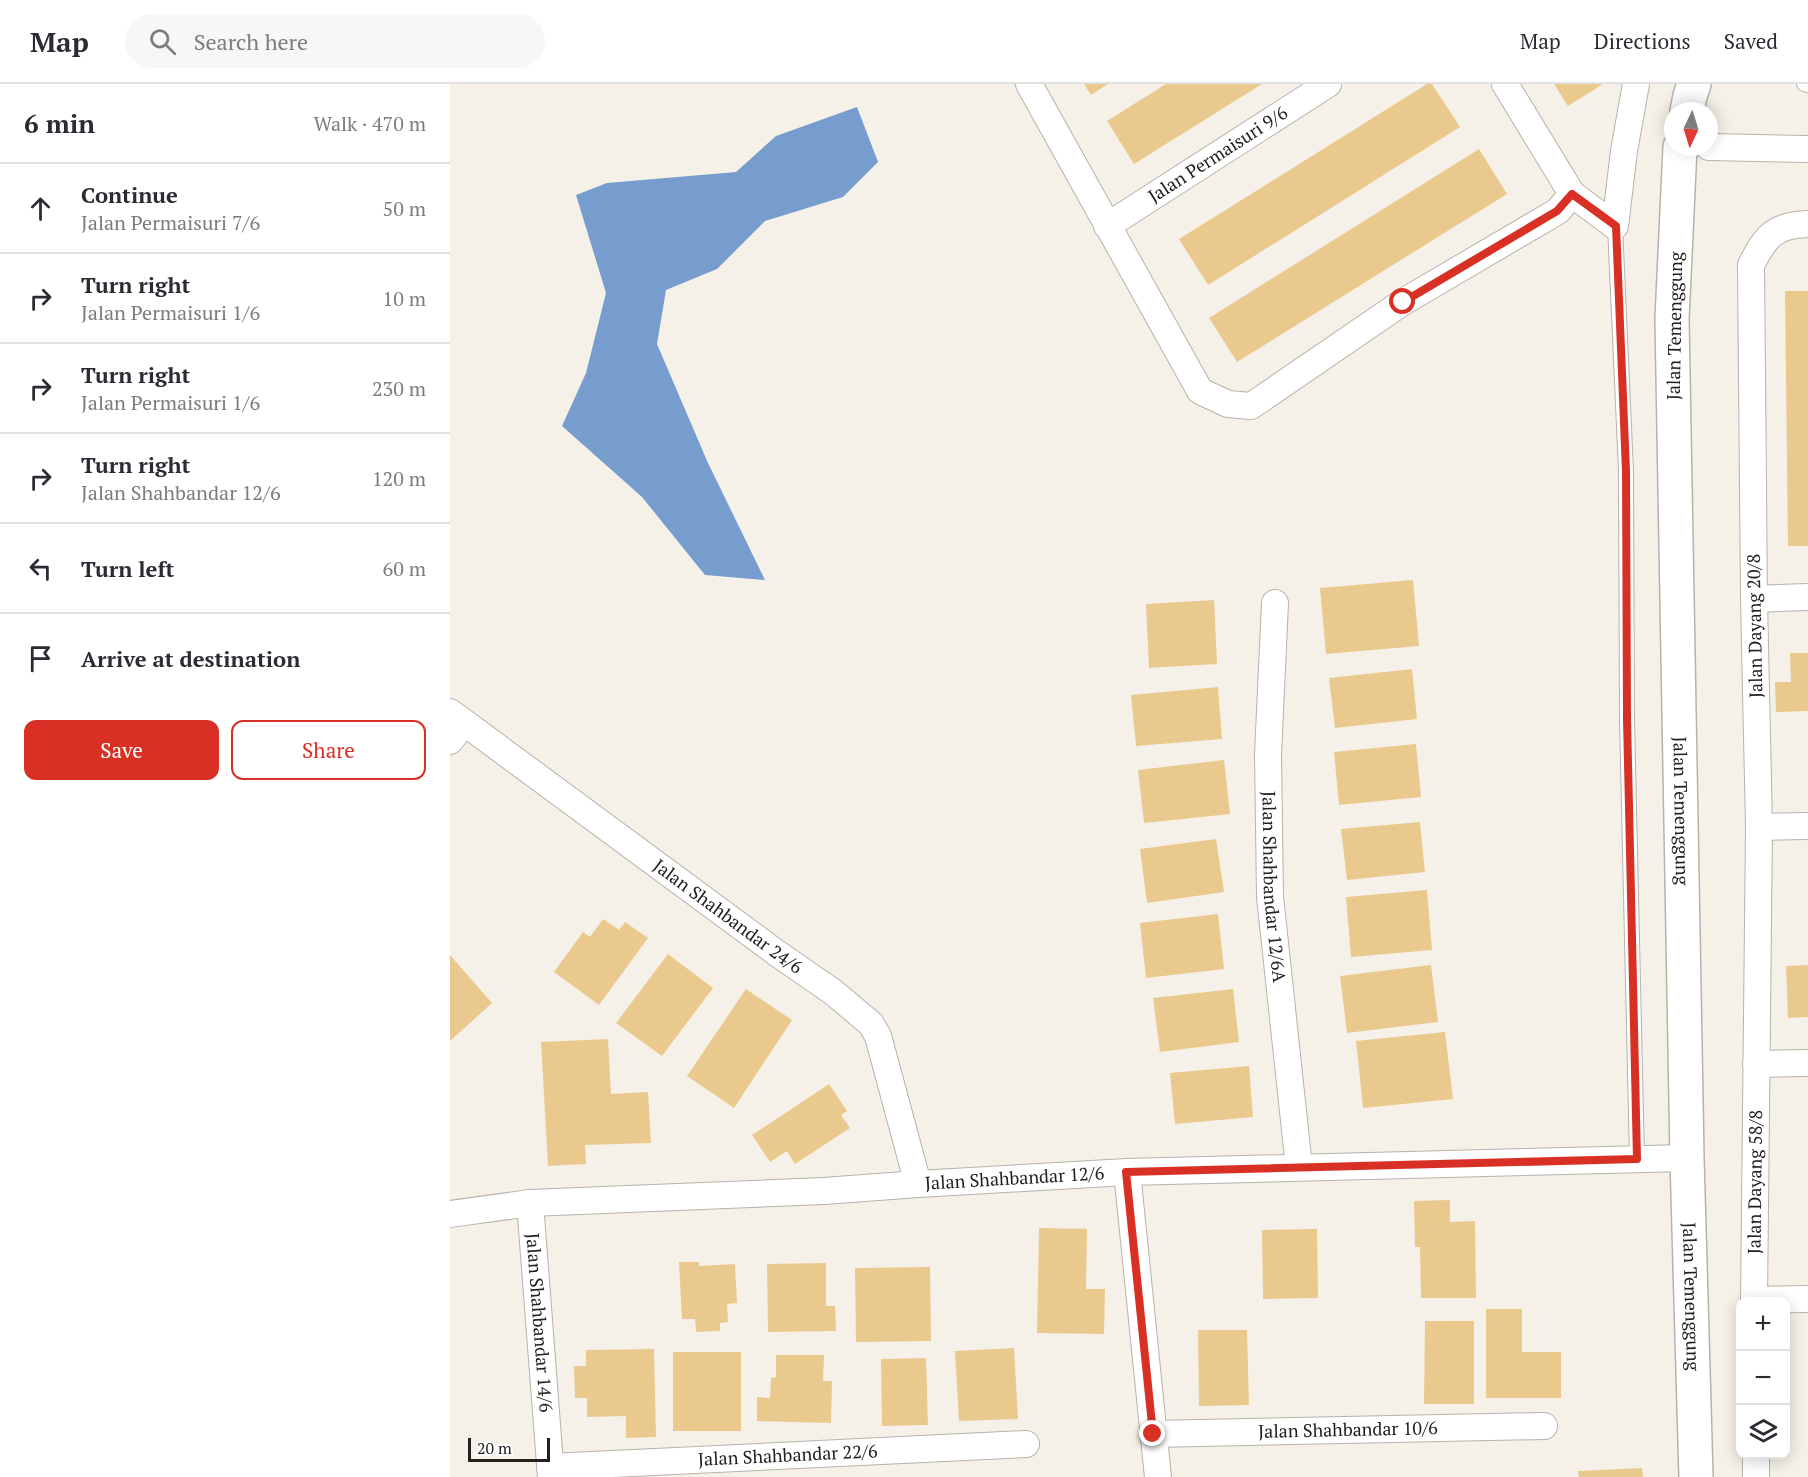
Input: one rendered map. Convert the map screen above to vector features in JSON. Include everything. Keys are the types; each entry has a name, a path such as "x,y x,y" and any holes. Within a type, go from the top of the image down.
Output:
{"street":[{"path":"1029,84 1200,391 1228,404 1251,406 1403,302 1557,211 1572,194"},
{"name":"Jalan Permaisuri 9/6","path":"1107,226 1328,84"},
{"path":"1504,84 1572,194 1616,226 1624,151 1636,84"},
{"path":"1689,102 1694,84"},
{"path":"1718,147 1808,149"},
{"name":"Jalan Temenggung","path":"1680,156 1672,319 1695,1477"},
{"name":"Jalan Dayang 20/8","path":"1756,1064 1759,827 1754,599 1752,265 1762,244 1771,235 1790,224 1808,224"},
{"path":"1754,599 1808,597"},
{"name":"Jalan Shahbandar 12/6A","path":"1275,603 1268,754 1270,897 1299,1167"},
{"name":"Jalan Shahbandar 24/6","path":"455,725 832,992 871,1024 878,1036 918,1184"},
{"path":"1759,827 1808,826"},
{"path":"1756,1064 1808,1063"},
{"name":"Jalan Dayang 58/8","path":"1754,1297 1756,1064"},
{"name":"Jalan Shahbandar 12/6","path":"450,1214 530,1203 824,1191 1126,1172 1687,1158"},
{"path":"1126,1172 1158,1477"},
{"name":"Jalan Shahbandar 14/6","path":"530,1203 551,1472"},
{"path":"1790,1300 1808,1299"},
{"name":"Jalan Shahbandar 10/6","path":"1153,1434 1544,1426"},
{"name":"Jalan Shahbandar 22/6","path":"551,1472 1026,1444"},
{"path":"1756,1459 1756,1477"}],"lane":[{"path":"1616,226 1626,471 1627,719 1637,1159"}],"water":[{"path":"857,107 878,162 843,197 765,221 717,269 666,290 657,344 708,463 765,580 705,575 642,497 562,426 586,373 606,293 576,195 607,183 736,172 776,136"}],"building":[{"path":"1084,84 1108,84 1091,95"},
{"path":"1166,84 1262,84 1134,164 1107,121"},
{"path":"1427,84 1432,84 1460,127 1208,285 1179,239"},
{"path":"1554,84 1603,84 1568,106"},
{"path":"1479,149 1507,194 1237,362 1209,318"},
{"path":"1785,291 1808,291 1808,546 1788,546"},
{"path":"1413,580 1419,646 1326,654 1320,588"},
{"path":"1214,600 1217,664 1149,668 1146,604"},
{"path":"1790,653 1808,653 1808,711 1776,712 1775,682 1791,682"},
{"path":"1412,669 1417,719 1335,728 1329,678"},
{"path":"1218,687 1222,739 1136,746 1131,695"},
{"path":"1416,744 1421,797 1339,805 1334,752"},
{"path":"1224,760 1230,814 1144,823 1138,770"},
{"path":"1420,822 1425,872 1347,880 1341,829"},
{"path":"1216,839 1224,892 1147,903 1140,849"},
{"path":"1427,890 1432,950 1351,957 1346,897"},
{"path":"1218,914 1224,969 1146,978 1140,923"},
{"path":"603,919 619,930 625,922 648,938 599,1005 554,972 583,932 590,937"},
{"path":"668,954 713,988 662,1056 616,1023"},
{"path":"450,955 492,1003 450,1041"},
{"path":"1431,965 1438,1022 1347,1033 1340,976"},
{"path":"1808,965 1808,1017 1788,1018 1786,966"},
{"path":"746,989 792,1020 734,1108 687,1076"},
{"path":"1233,989 1239,1042 1160,1052 1153,998"},
{"path":"1445,1032 1453,1099 1363,1108 1356,1041"},
{"path":"608,1039 611,1094 648,1092 651,1143 585,1145 586,1164 548,1166 541,1042"},
{"path":"1249,1066 1253,1117 1175,1124 1170,1073"},
{"path":"829,1084 847,1111 841,1115 850,1128 795,1164 787,1151 770,1162 752,1135"},
{"path":"1450,1200 1450,1222 1475,1221 1476,1298 1421,1298 1420,1247 1415,1247 1414,1201"},
{"path":"1039,1228 1087,1229 1086,1289 1105,1289 1104,1334 1037,1333"},
{"path":"1317,1229 1318,1298 1263,1299 1262,1230"},
{"path":"679,1262 699,1262 699,1266 735,1264 737,1303 727,1304 728,1322 720,1323 720,1331 696,1332 695,1319 682,1319"},
{"path":"826,1263 826,1306 835,1306 836,1331 768,1332 767,1264"},
{"path":"930,1267 931,1341 856,1342 855,1268"},
{"path":"1486,1309 1522,1309 1522,1352 1561,1352 1561,1398 1486,1398"},
{"path":"1425,1321 1474,1321 1474,1404 1424,1404"},
{"path":"1198,1330 1247,1330 1249,1405 1199,1406"},
{"path":"1014,1348 1018,1419 959,1421 955,1351"},
{"path":"654,1349 656,1437 626,1438 626,1416 587,1417 587,1398 575,1398 574,1366 586,1366 586,1350"},
{"path":"673,1352 741,1352 741,1431 673,1431"},
{"path":"776,1355 824,1355 823,1381 832,1381 831,1423 757,1421 757,1397 770,1398 771,1378 776,1377"},
{"path":"926,1358 928,1425 882,1426 881,1359"},
{"path":"1642,1468 1643,1477 1579,1477 1578,1471"}],"route":[{"path":"1153,1434 1126,1172 1637,1159 1627,719 1626,471 1616,226 1572,194 1557,211 1403,302"}]}
